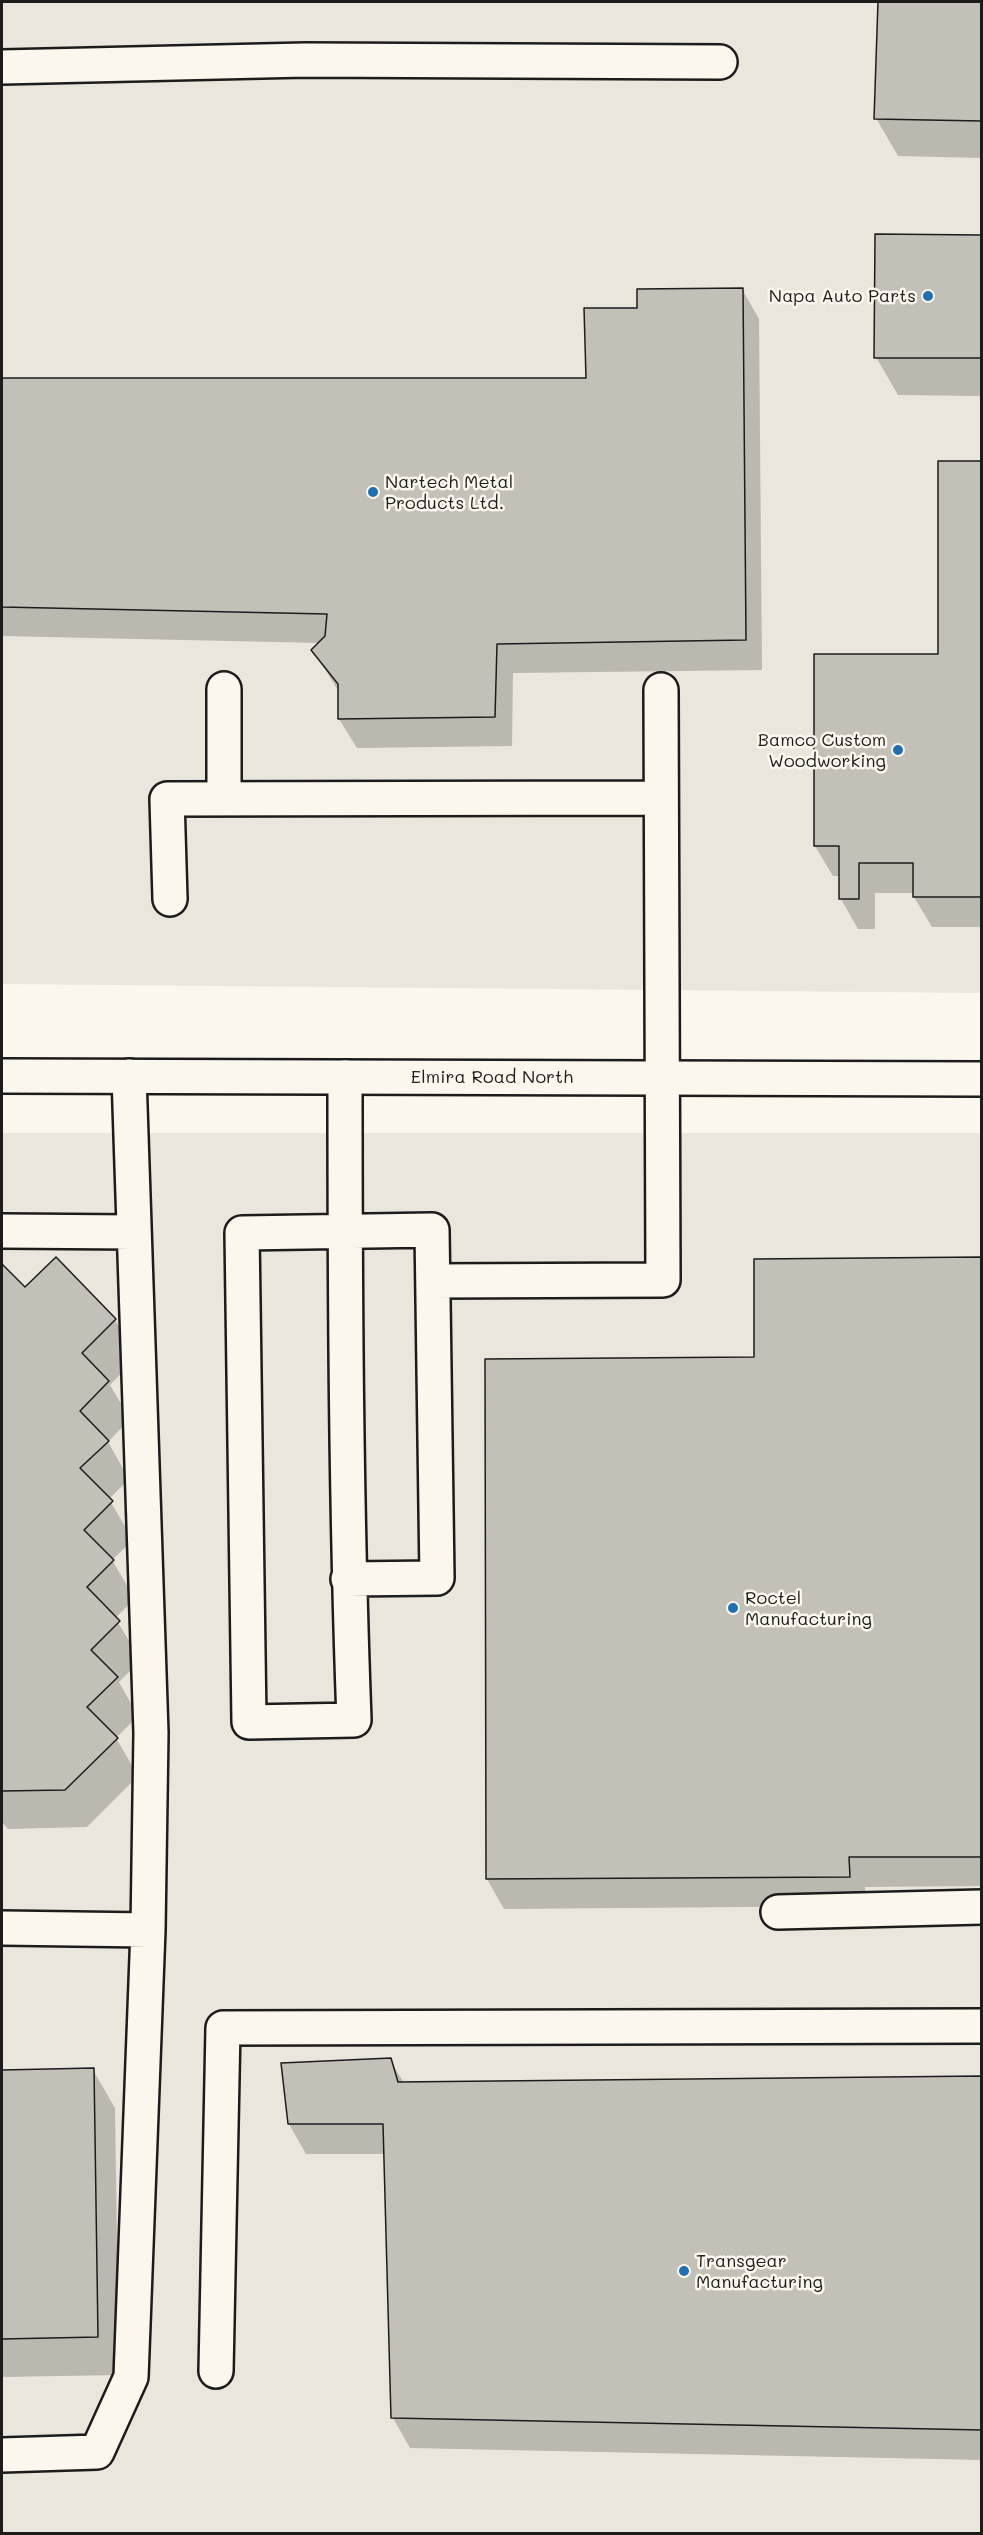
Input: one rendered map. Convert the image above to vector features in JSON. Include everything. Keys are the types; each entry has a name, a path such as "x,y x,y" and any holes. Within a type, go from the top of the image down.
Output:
{"main road":[{"path":"2,67 304,60 720,62"},
{"path":"224,689 224,799"},
{"path":"433,1281 663,1280 661,690"},
{"path":"170,900 167,799 661,798"},
{"name":"Elmira Road North","path":"2,1076 981,1078"},
{"path":"2,2455 97,2452 131,2377 148,1930 151,1732 129,1076"},
{"path":"345,1077 345,1230 348,1579 354,1720 249,1722 242,1233 345,1230 432,1230 437,1578 348,1579"},
{"path":"2,1231 134,1232"},
{"path":"778,1912 981,1907"},
{"path":"2,1928 148,1930"},
{"path":"216,2371 223,2028 981,2026"}],"shaded area":[{"path":"2,2 981,2 981,993 2,984"},
{"path":"2,1133 981,1133 981,2533 2,2533"}],"building":[{"path":"878,2 982,2 982,121 874,119"},
{"name":"Napa Auto Parts","path":"875,234 982,235 982,358 874,358"},
{"name":"Nartech Metal Products Ltd.","path":"743,288 746,640 497,644 495,717 338,719 338,684 311,650 325,636 327,614 2,607 2,378 586,378 584,308 637,308 637,289"},
{"name":"Bamco Custom Woodworking","path":"938,461 982,461 982,897 913,897 913,863 859,863 859,899 839,899 839,846 814,846 814,654 938,654"},
{"path":"56,1257 116,1319 82,1353 109,1381 80,1411 109,1441 80,1468 113,1501 84,1530 114,1560 87,1587 120,1621 91,1650 118,1677 87,1707 118,1738 65,1790 2,1791 2,1264 25,1287"},
{"name":"Roctel Manufacturing","path":"982,1257 982,1857 849,1857 850,1877 486,1879 485,1359 754,1357 754,1259"},
{"name":"Transgear Manufacturing","path":"391,2058 398,2082 982,2076 982,2430 391,2418 383,2124 288,2124 281,2063"},
{"path":"94,2068 98,2337 2,2339 2,2070"}],"place":[{"name":"Napa Auto Parts","path":"928,296"},
{"name":"Nartech Metal Products Ltd.","path":"373,492"},
{"name":"Bamco Custom Woodworking","path":"898,750"},
{"name":"Roctel Manufacturing","path":"733,1608"},
{"name":"Transgear Manufacturing","path":"684,2271"}]}
